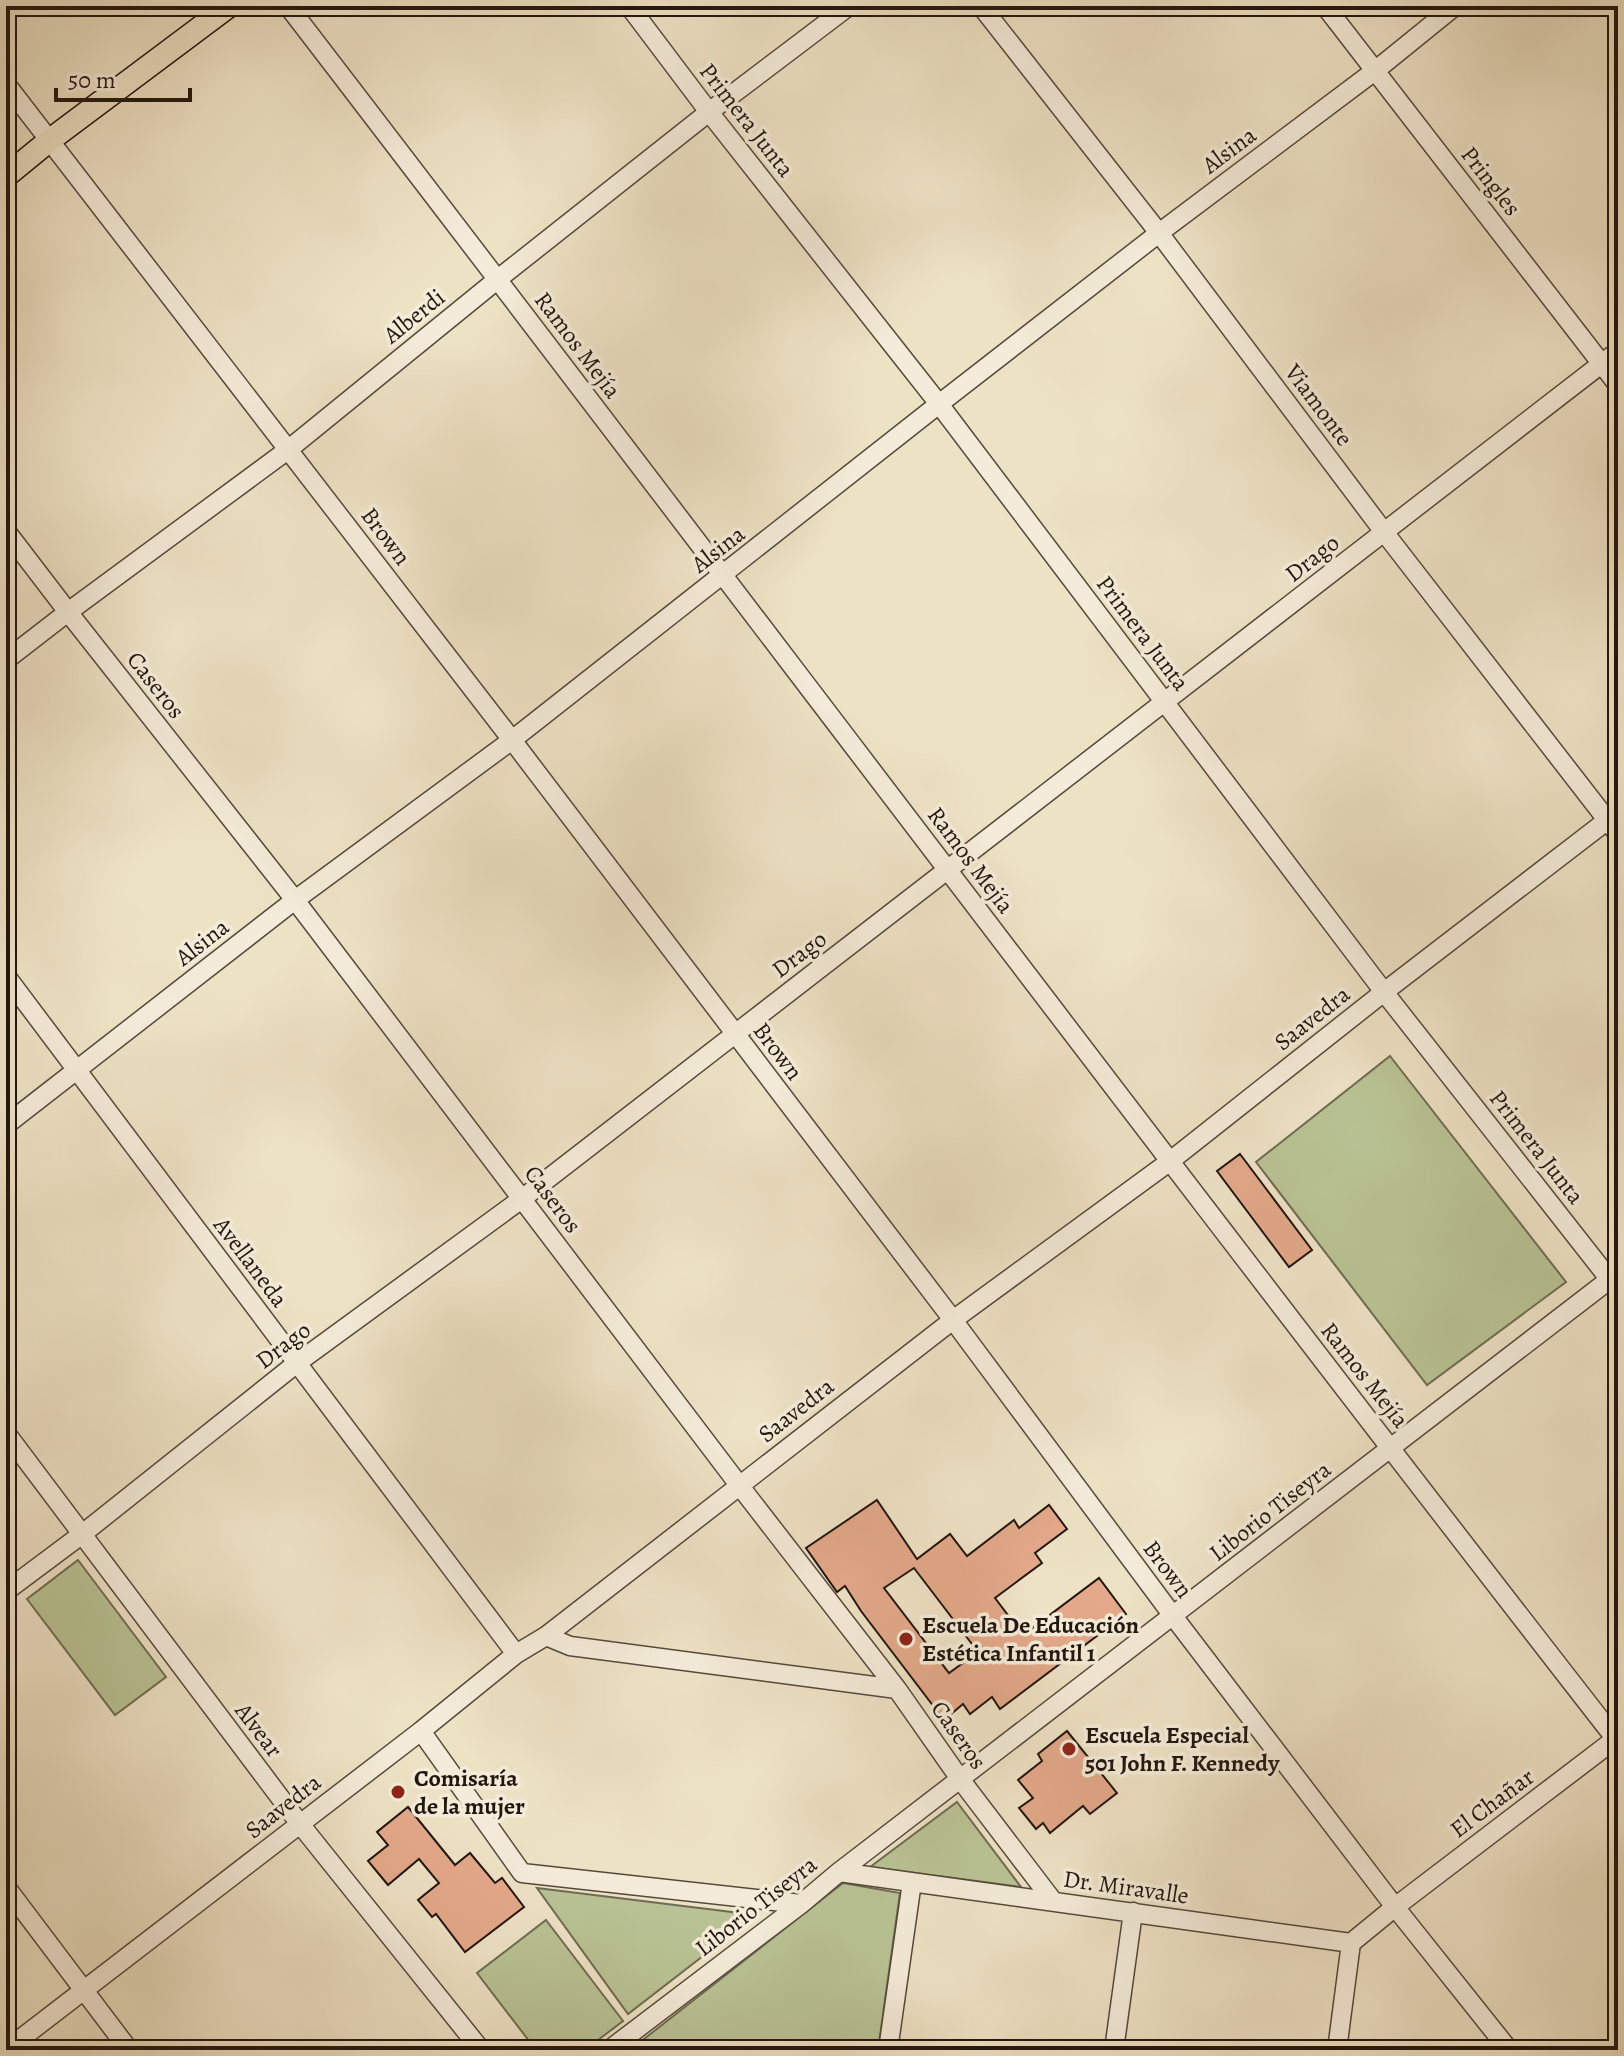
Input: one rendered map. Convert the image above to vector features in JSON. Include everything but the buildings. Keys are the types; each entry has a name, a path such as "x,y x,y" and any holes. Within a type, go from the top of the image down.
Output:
{"main road":[{"path":"6,176 229,6"}],"street":[{"name":"Ramos Mejía","path":"288,6 1169,1162 1617,1739"},
{"name":"Primera Junta","path":"629,6 939,404 1384,992 1615,1281"},
{"name":"Alberdi","path":"6,660 289,449 709,112 849,6"},
{"name":"Viamonte","path":"981,6 1159,233 1384,532 1615,822"},
{"name":"Pringles","path":"1325,6 1618,385"},
{"name":"Alsina","path":"6,1125 295,900 512,740 939,404 1376,70 1455,6"},
{"name":"Brown","path":"6,84 512,740 1395,1907 1509,2050"},
{"name":"Drago","path":"6,1591 297,1363 523,1198 1618,351"},
{"name":"Caseros","path":"6,531 523,1198 897,1689 960,1779 1053,1901"},
{"name":"Saavedra","path":"6,2050 953,1320 1169,1162 1384,992 1615,822"},
{"name":"Avellaneda","path":"6,976 516,1654"},
{"name":"Liborio Tiseyra","path":"609,2050 1391,1448 1615,1281"},
{"name":"Alvear","path":"6,1433 300,1824 481,2050"},
{"path":"546,1636 570,1646 897,1689"},
{"path":"421,1731 522,1873 801,1904"},
{"name":"El Chañar","path":"1395,1907 1617,1739"},
{"name":"Dr. Miravalle","path":"839,1872 1351,1943"},
{"path":"888,2050 912,1882"},
{"path":"6,1887 129,2050"},
{"path":"1337,2050 1351,1943 1395,1907"},
{"path":"1114,2050 1133,1912"}],"green space":[{"path":"1390,1056 1566,1282 1427,1385 1256,1162"},
{"path":"78,1560 166,1677 115,1715 27,1599"},
{"path":"957,1802 1021,1887 870,1867"},
{"path":"843,1883 900,1893 878,2050 630,2050"},
{"path":"537,1888 756,1915 628,2014"},
{"path":"546,1920 623,2021 585,2050 536,2050 477,1973"}],"place":[{"name":"Escuela De Educación Estética Infantil 1","path":"906,1639"},
{"name":"Escuela Especial 501 John F. Kennedy","path":"1069,1749"},
{"name":"Comisaría de la mujer","path":"398,1792"}]}
